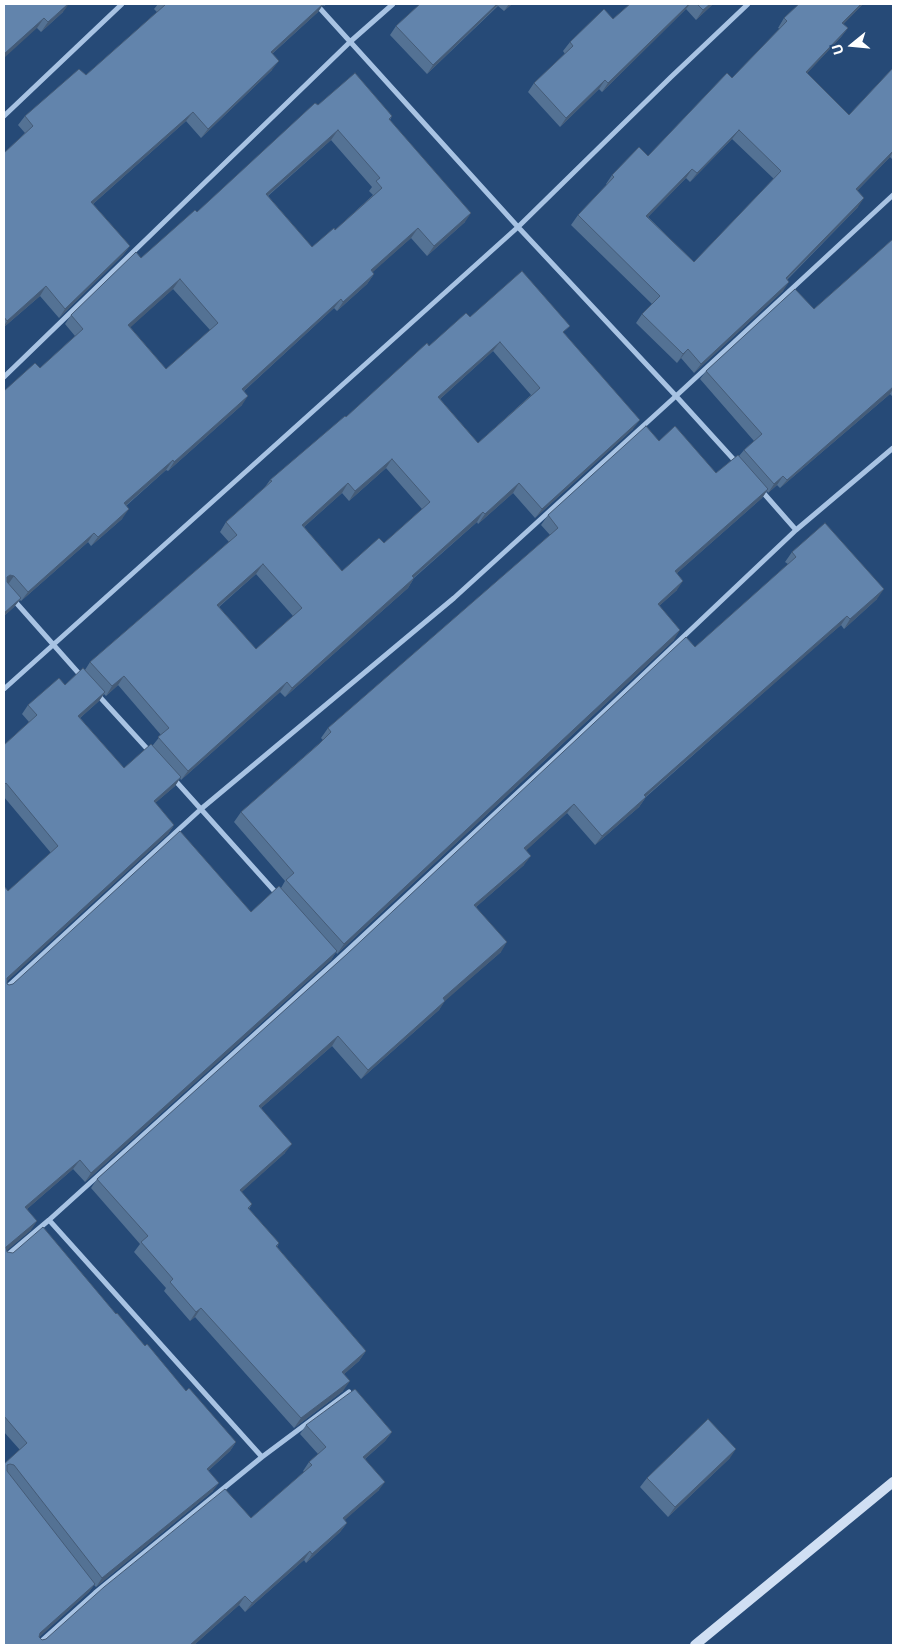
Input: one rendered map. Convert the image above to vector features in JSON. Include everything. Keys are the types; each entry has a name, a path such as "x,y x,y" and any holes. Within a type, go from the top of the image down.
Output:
{"street":[{"path":"4,116 122,4"},
{"path":"316,4 518,227 743,470"},
{"path":"4,378 351,41 393,4"},
{"path":"4,689 518,227 748,4"},
{"path":"4,990 201,809 454,598 893,195"},
{"path":"4,1258 49,1220 337,960 569,745 796,530 893,448"},
{"path":"756,485 796,530"},
{"path":"4,589 85,680"},
{"path":"91,687 156,759"},
{"path":"168,773 285,902"},
{"path":"330,953 337,960"},
{"path":"49,1220 262,1457"},
{"path":"37,1645 95,1594 262,1457 350,1392"},
{"path":"695,1645 893,1482"},
{"path":"89,1586 95,1594"}],"building":[{"path":"4,4 68,4 48,22 44,18 4,54"},
{"path":"164,4 323,4 271,52 279,61 208,129 193,112 91,202 130,246 65,309 46,286 7,321 4,317 4,153 33,126 25,116 79,69 86,75"},
{"path":"420,4 497,4 433,65 396,26"},
{"path":"630,4 689,4 608,83 605,80 566,118 534,83 573,46 570,42 604,9 613,19"},
{"path":"697,4 710,4 703,10"},
{"path":"799,4 861,4 842,23 848,28 806,72 849,115 893,68 893,151 856,189 864,198 786,278 789,282 701,364 688,349 683,354 642,314 660,296 578,215 639,147 648,156 727,73 732,78 787,21 784,18","holes":["739,130 781,171 694,262 646,216 692,169 697,173"]},
{"path":"355,73 392,116 389,119 471,213 434,246 418,228 371,270 374,274 343,302 341,299 242,389 248,396 174,462 173,460 124,503 129,509 98,537 94,533 28,592 14,576 10,575 7,577 7,582 21,598 4,613 4,391 35,363 40,368 83,329 71,315 136,252 141,258 195,210 197,212 315,103 318,105","holes":["338,130 380,178 376,181 382,188 335,230 334,228 312,247 266,194","180,279 218,323 166,369 128,325"]},
{"path":"893,239 893,387 787,480 783,476 774,484 744,450 762,434 706,371 795,289 814,309"},
{"path":"522,271 570,326 563,332 640,420 542,509 519,483 485,514 483,512 412,576 414,578 292,688 287,682 188,771 158,737 169,728 124,676 112,686 90,662 237,535 226,522 272,481 270,480 346,417 427,343 429,346 466,313 470,317","holes":["500,342 540,388 478,443 438,397","392,459 430,502 384,543 379,538 342,571 302,525 348,483 355,491","263,564 302,608 256,649 217,605"]},
{"path":"646,426 659,441 675,426 716,473 738,455 768,489 675,571 683,581 658,604 680,630 344,944 286,880 294,873 241,812 319,744 331,732 328,728 558,528 548,515"},
{"path":"825,523 884,589 850,619 847,616 644,795 646,797 602,836 574,804 524,848 531,856 474,905 507,942 443,998 445,1001 368,1070 338,1036 259,1106 292,1144 240,1190 252,1204 248,1208 279,1243 276,1246 366,1351 342,1372 350,1381 301,1418 201,1308 196,1312 170,1282 173,1279 141,1242 148,1236 97,1179 347,954 686,637 695,647 796,557 792,552"},
{"path":"83,668 105,692 78,716 124,768 151,744 181,777 154,801 174,825 7,978 7,984 13,984 180,831 251,912 279,886 337,951 91,1173 80,1160 25,1207 37,1221 6,1247 7,1252 13,1253 43,1227 116,1314 145,1346 147,1344 186,1391 189,1388 236,1442 207,1469 219,1483 102,1578 14,1465 7,1465 7,1471 95,1584 40,1633 39,1637 42,1640 46,1639 104,1587 225,1489 251,1518 312,1465 309,1462 326,1447 306,1425 355,1389 392,1432 363,1457 385,1482 343,1518 347,1523 312,1554 310,1551 252,1603 245,1596 190,1645 4,1645 4,1464 27,1443 4,1416 4,886 8,891 58,846 6,783 4,785 4,745 37,715 28,705 59,678 65,685"},
{"path":"708,1419 736,1449 675,1507 647,1478"}]}
